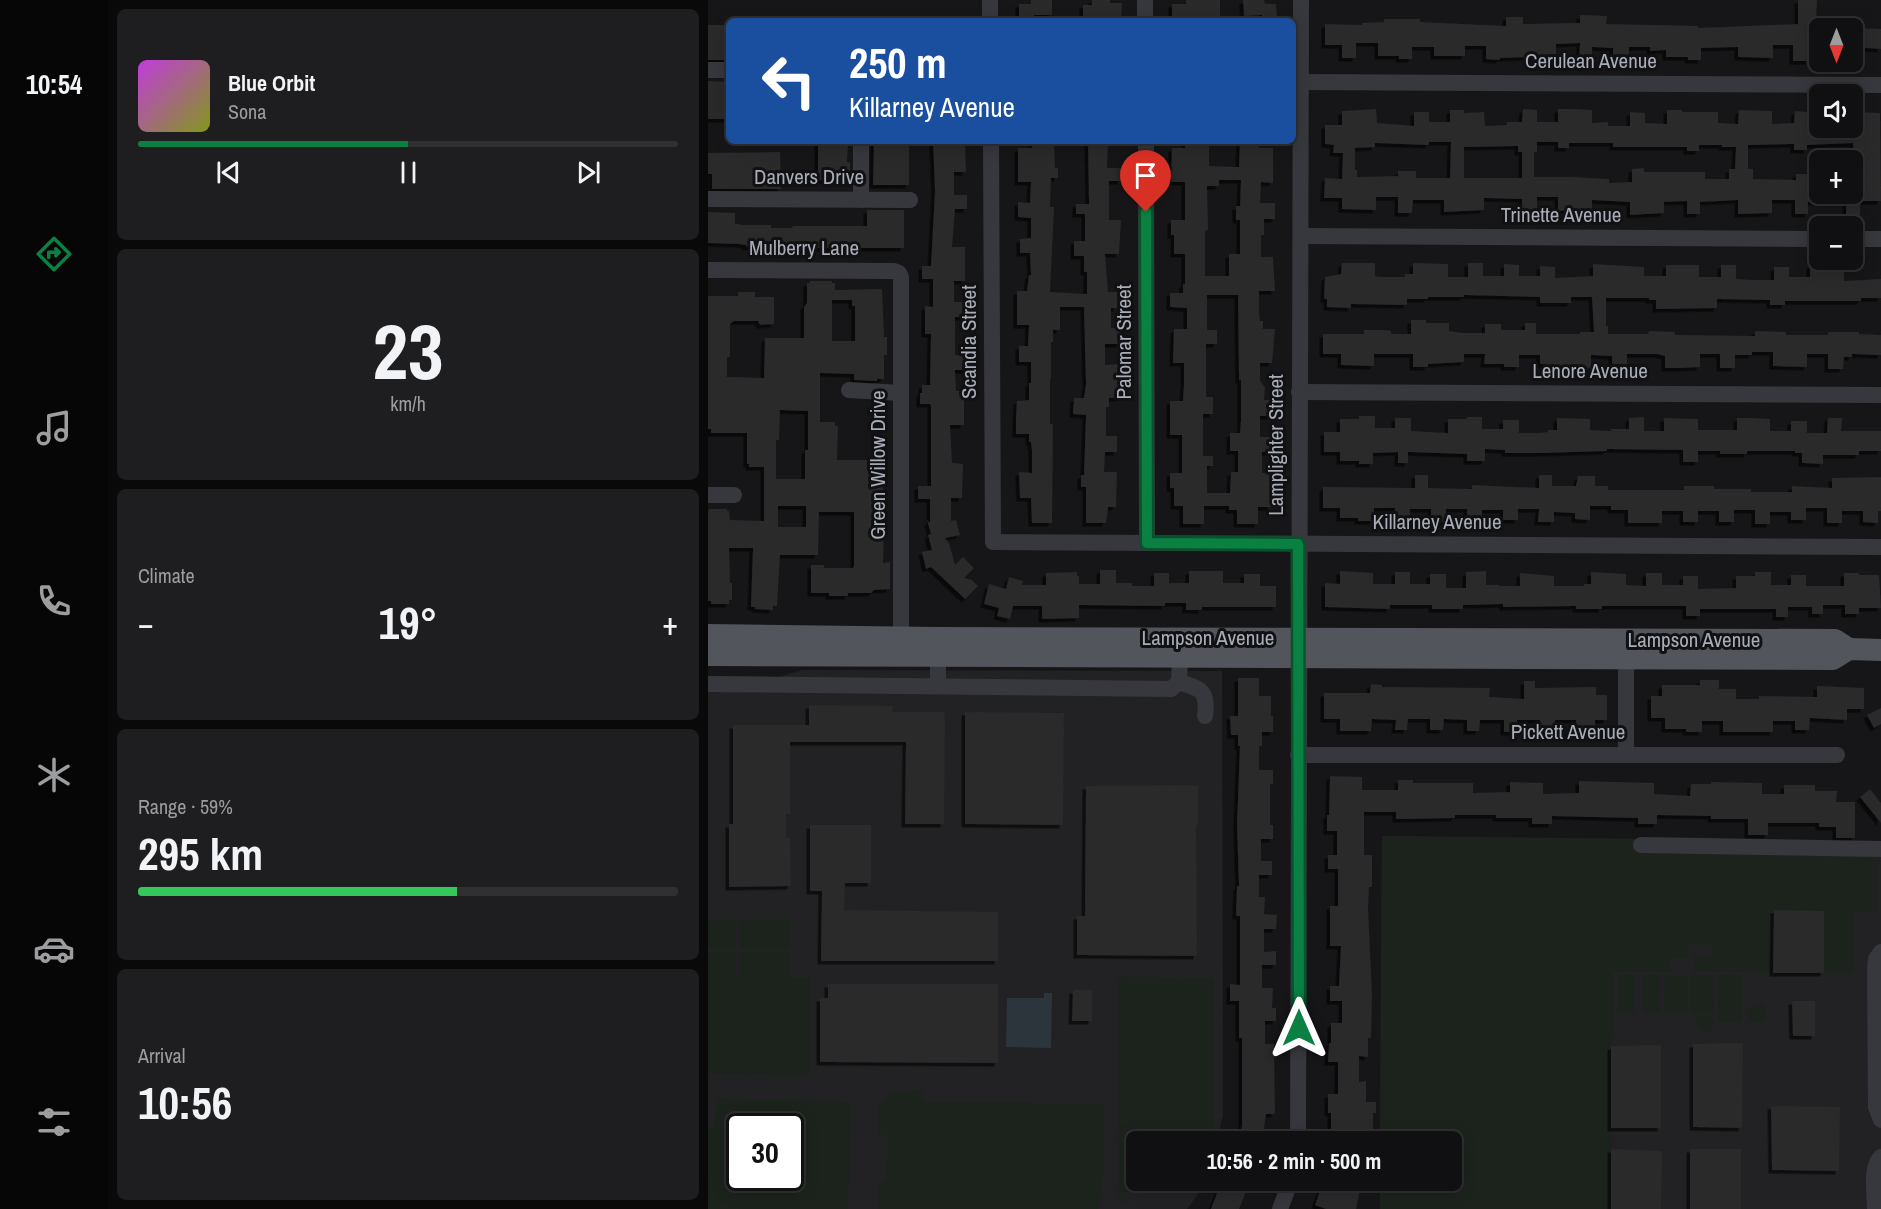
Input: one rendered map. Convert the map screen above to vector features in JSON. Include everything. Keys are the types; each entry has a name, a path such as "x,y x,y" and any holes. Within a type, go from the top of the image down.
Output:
{"main road":[{"name":"Lampson Avenue","path":"708,635 901,647"},
{"name":"Lampson Avenue","path":"708,655 901,647 1626,649 1835,640 1849,649 1881,650"},
{"name":"Lampson Avenue","path":"938,647 1180,657 1299,648"}],"street":[{"path":"990,0 990,18"},
{"path":"1145,0 1145,18"},
{"name":"Lamplighter Street","path":"1299,1131 1298,544 1302,236 1301,0"},
{"path":"708,70 726,70"},
{"name":"Cerulean Avenue","path":"1302,82 1881,85"},
{"path":"861,144 861,200"},
{"name":"Scandia Street","path":"991,144 993,542"},
{"name":"Palomar Street","path":"1146,144 1147,543"},
{"name":"Danvers Drive","path":"708,200 910,200"},
{"name":"Trinette Avenue","path":"1302,236 1809,239"},
{"path":"1863,239 1881,239"},
{"name":"Mulberry Lane","path":"708,270 894,271 899,273"},
{"name":"Green Willow Drive","path":"899,273 901,277 901,647"},
{"path":"849,390 901,393"},
{"name":"Lenore Avenue","path":"1299,392 1881,395"},
{"path":"708,495 734,495"},
{"name":"Killarney Avenue","path":"993,542 1881,547"},
{"path":"938,647 938,686"},
{"path":"1626,649 1626,754"},
{"path":"1179,682 1180,657"},
{"path":"708,684 1171,688 1179,682"},
{"path":"1179,682 1200,689 1204,694 1205,716"},
{"name":"Pickett Avenue","path":"1299,755 1837,755"},
{"path":"1641,845 1881,849"},
{"path":"1881,952 1876,959 1875,981 1876,1107 1881,1120"},
{"path":"1875,1209 1874,1172 1881,1156"},
{"path":"1280,1209 1286,1191"}],"shaded area":[{"path":"802,670 1222,671 1223,1115 1219,1131 1126,1131 1126,1191 1200,1191 1187,1209 708,1209 708,676 779,677"},
{"path":"1382,836 1881,842 1881,1209 1380,1209 1380,1191 1462,1191 1462,1131 1380,1131"},
{"path":"1382,836 1819,841 1819,856 1879,857 1878,912 1853,912 1853,973 1824,973 1824,911 1775,910 1773,973 1693,971 1693,957 1712,957 1712,945 1688,945 1688,957 1671,958 1670,956 1670,972 1613,972 1612,1209 1380,1209 1380,1191 1462,1191 1462,1131 1380,1131"},
{"path":"708,919 736,919 736,949 708,949"},
{"path":"740,919 790,919 790,949 740,949"},
{"path":"708,952 736,952 736,977 740,978 740,952 790,952 791,978 810,978 810,1075 708,1074"},
{"path":"1618,974 1635,974 1634,1012 1617,1012"},
{"path":"1643,974 1660,974 1659,1013 1642,1012"},
{"path":"1719,974 1743,975 1742,1022 1718,1022"},
{"path":"1665,975 1688,975 1688,1013 1664,1013"},
{"path":"1690,975 1714,975 1714,1013 1690,1013"},
{"path":"1119,977 1214,978 1213,1131 1126,1131 1126,1191 1194,1191 1192,1193 1119,1192"},
{"path":"1044,993 1052,993 1051,1048 1006,1047 1007,998 1044,998"},
{"path":"1757,1004 1763,1007 1766,1013 1763,1019 1757,1022 1751,1019 1748,1013 1751,1007"},
{"path":"1705,1014 1711,1017 1714,1023 1711,1029 1705,1032 1699,1029 1696,1023 1699,1017"},
{"path":"922,1091 923,1102 1104,1104 1103,1173 1099,1209 879,1209 879,1182 885,1182 888,1135 878,1135 879,1104 892,1092"},
{"path":"716,1098 851,1102 848,1209 708,1209 708,1128 715,1128"}],"building":[{"path":"1031,0 1052,0 1052,15 1019,18 1019,4 1031,4"},
{"path":"1092,0 1122,3 1121,18 1083,18 1083,5 1092,5"},
{"path":"1186,0 1220,0 1220,17 1172,17 1172,4 1186,4"},
{"path":"1243,0 1264,0 1265,4 1276,4 1277,18 1262,18 1262,15 1244,16"},
{"path":"1798,0 1817,0 1816,18 1809,18 1809,61 1793,61 1793,45 1773,45 1773,58 1738,57 1738,47 1701,48 1701,60 1688,60 1688,57 1666,57 1666,50 1650,51 1650,47 1629,47 1629,60 1613,60 1613,48 1592,47 1592,60 1579,60 1580,43 1556,44 1556,56 1500,58 1500,60 1486,59 1486,46 1465,46 1465,56 1434,56 1434,47 1412,47 1412,59 1399,59 1399,56 1378,56 1378,43 1356,43 1356,58 1342,58 1342,45 1325,45 1325,24 1362,25 1362,23 1384,22 1384,19 1420,19 1420,22 1506,26 1506,17 1523,17 1523,24 1580,23 1580,15 1607,16 1606,24 1698,26 1698,28 1798,24"},
{"path":"708,25 726,25 726,60 708,60"},
{"path":"1863,28 1881,29 1881,49 1863,48"},
{"path":"708,81 726,82 726,119 708,119"},
{"path":"1376,109 1377,123 1414,126 1414,112 1429,112 1429,122 1450,122 1450,110 1464,110 1464,113 1484,112 1485,126 1522,122 1523,109 1537,110 1537,122 1558,122 1558,109 1592,110 1592,123 1608,122 1608,126 1630,126 1630,112 1645,113 1645,123 1667,124 1667,110 1718,112 1718,123 1738,124 1739,110 1772,111 1772,124 1794,123 1795,111 1809,112 1809,138 1863,138 1863,112 1880,113 1881,201 1863,201 1863,150 1853,150 1853,143 1807,145 1807,150 1794,150 1794,144 1748,145 1748,169 1753,169 1753,179 1796,180 1796,174 1809,174 1808,214 1795,214 1795,200 1772,200 1772,213 1738,214 1738,200 1700,202 1700,214 1687,214 1687,201 1664,202 1664,213 1630,215 1630,202 1592,200 1592,213 1579,213 1579,210 1558,211 1558,197 1537,197 1537,210 1522,210 1522,199 1484,198 1484,210 1444,212 1444,200 1413,200 1412,213 1398,213 1398,197 1376,197 1376,210 1342,209 1342,198 1324,198 1325,178 1342,179 1343,153 1333,153 1334,145 1325,144 1325,125 1342,125 1342,111","holes":["1429,142 1451,142 1450,178 1416,178 1416,171 1398,171 1398,176 1357,177 1355,148 1375,147 1375,143 1429,145","1537,142 1558,142 1558,148 1569,148 1569,143 1613,143 1613,147 1687,147 1687,151 1699,151 1699,145 1722,145 1722,147 1736,147 1735,169 1729,169 1729,179 1705,179 1705,172 1644,172 1644,168 1632,169 1632,182 1609,183 1609,179 1534,177 1534,152 1537,152","1518,146 1518,152 1522,152 1522,178 1464,178 1464,147"]},
{"path":"818,144 848,144 847,162 850,163 850,176 834,175 834,181 818,180"},
{"path":"874,144 909,144 909,185 873,185"},
{"path":"933,144 965,144 966,172 954,172 954,195 967,195 967,209 955,209 952,247 965,247 965,281 954,281 954,302 968,302 968,317 955,317 955,355 967,355 967,370 955,370 956,391 964,391 964,425 950,425 952,463 963,464 962,498 951,498 951,521 956,520 960,535 945,538 949,543 955,565 963,557 974,568 964,578 972,580 978,586 965,599 931,567 926,569 922,552 932,550 927,520 930,523 930,499 918,499 918,486 931,486 931,406 920,404 920,393 922,393 922,385 930,385 931,334 925,334 925,306 933,307 933,279 922,279 922,266 931,266 935,191"},
{"path":"1032,144 1054,144 1055,168 1058,168 1058,178 1051,178 1050,207 1054,207 1050,292 1087,294 1084,256 1074,256 1074,241 1085,241 1085,214 1076,214 1076,204 1089,204 1088,144 1108,144 1107,168 1121,168 1121,181 1109,181 1109,220 1121,220 1119,254 1105,254 1108,292 1117,292 1117,308 1111,308 1111,328 1120,328 1120,344 1105,344 1105,365 1118,364 1118,383 1121,383 1121,398 1109,398 1109,407 1106,407 1106,436 1117,436 1117,452 1105,452 1104,472 1117,472 1116,507 1108,507 1106,523 1086,523 1086,487 1081,487 1081,475 1084,475 1086,415 1073,414 1074,398 1084,398 1086,384 1084,307 1060,307 1060,330 1053,330 1053,342 1051,342 1052,523 1032,523 1031,498 1020,498 1019,472 1032,473 1032,451 1029,434 1016,434 1017,401 1029,400 1031,362 1019,362 1019,346 1028,346 1029,325 1017,325 1017,291 1027,291 1029,275 1031,275 1030,253 1020,253 1020,239 1031,238 1031,218 1018,217 1018,202 1030,203 1031,182 1018,182 1018,148 1032,148"},
{"path":"1185,144 1209,144 1209,166 1239,167 1240,144 1260,144 1259,148 1273,148 1273,183 1261,182 1260,203 1275,203 1275,219 1264,219 1261,257 1273,257 1275,291 1259,291 1259,313 1260,321 1263,321 1263,329 1275,329 1272,363 1260,363 1260,380 1265,388 1264,400 1274,400 1274,416 1260,416 1260,437 1272,437 1272,452 1262,452 1262,473 1274,473 1274,488 1271,488 1271,507 1258,507 1258,524 1237,524 1237,510 1229,510 1229,506 1204,506 1204,524 1183,524 1183,506 1174,506 1174,488 1170,488 1170,473 1182,473 1182,435 1170,435 1170,401 1183,401 1184,363 1173,363 1174,329 1187,329 1187,308 1170,307 1170,293 1183,293 1183,284 1185,284 1185,254 1174,254 1171,220 1185,220 1185,182 1171,182 1172,148 1185,148","holes":["1219,180 1241,180 1240,206 1236,206 1236,220 1240,220 1240,254 1229,254 1229,276 1205,276 1205,231 1208,230 1207,186 1219,186","1207,295 1238,295 1241,420 1240,433 1230,433 1230,451 1238,451 1238,472 1231,472 1230,493 1207,493 1207,466 1213,466 1213,456 1203,456 1203,414 1213,414 1213,397 1206,397 1206,344 1217,344 1217,330 1207,330"]},
{"path":"780,152 781,189 712,189 712,174 708,174 708,153"},
{"path":"1846,204 1860,204 1860,215 1846,215"},
{"path":"867,210 904,210 904,248 785,248 785,245 746,247 746,245 739,244 708,243 708,212 735,213 735,224 740,225 792,228 793,226 867,226"},
{"path":"1342,263 1375,263 1375,276 1379,277 1405,277 1405,274 1413,274 1413,263 1448,264 1448,277 1468,277 1468,263 1483,263 1483,276 1504,276 1504,264 1519,265 1519,276 1540,276 1540,266 1555,267 1555,278 1593,276 1593,264 1644,267 1644,276 1666,276 1666,265 1699,265 1699,277 1721,277 1721,265 1736,265 1736,279 1753,280 1774,280 1774,267 1789,267 1789,277 1810,277 1810,270 1844,270 1844,281 1881,279 1881,298 1861,298 1861,301 1785,301 1785,305 1770,305 1770,300 1717,299 1717,308 1656,309 1656,300 1649,300 1649,298 1606,298 1608,334 1648,334 1649,331 1675,332 1675,335 1755,336 1755,331 1786,332 1786,335 1859,332 1859,334 1881,335 1881,355 1852,354 1852,357 1844,357 1843,369 1828,369 1828,354 1807,354 1807,367 1773,366 1773,352 1735,355 1735,368 1720,368 1720,354 1700,354 1700,367 1680,368 1665,368 1665,356 1657,354 1627,354 1627,364 1612,364 1612,356 1591,355 1591,368 1540,364 1540,355 1519,355 1519,367 1504,367 1504,364 1484,364 1485,354 1464,354 1464,362 1428,364 1428,367 1413,367 1413,354 1374,354 1374,366 1341,365 1341,354 1323,354 1323,334 1364,334 1364,330 1384,330 1391,331 1391,334 1411,334 1411,320 1426,320 1426,323 1449,323 1449,331 1463,333 1485,333 1485,324 1501,324 1501,330 1525,330 1525,323 1536,323 1536,334 1594,332 1592,297 1571,297 1571,303 1540,303 1540,297 1464,295 1464,297 1407,299 1407,305 1351,304 1351,308 1327,307 1327,299 1324,299 1325,277 1341,274"},
{"path":"810,281 832,281 835,283 835,290 882,289 884,337 887,337 884,379 854,380 854,374 820,373 820,422 835,422 835,426 838,426 837,460 880,460 883,508 886,508 883,563 890,562 890,589 874,590 871,593 848,593 848,596 811,593 811,565 824,565 824,568 853,568 854,566 854,512 819,512 818,555 780,555 777,606 773,606 773,610 751,607 753,548 729,548 732,600 729,600 729,604 711,604 711,601 708,601 708,511 709,509 727,509 730,520 764,521 764,467 749,467 747,464 747,433 711,433 711,429 708,429 708,296 738,296 738,292 755,292 755,297 774,297 774,324 760,325 758,321 734,321 730,324 730,357 727,357 727,377 764,378 765,338 804,338 804,307 807,303 807,283","holes":["832,300 852,300 852,306 855,306 855,341 832,341","780,410 808,411 805,479 776,479 776,440 779,440","778,506 806,506 806,527 778,527"]},
{"path":"1359,416 1375,416 1375,428 1395,428 1395,418 1411,418 1411,431 1448,433 1448,419 1467,419 1467,417 1482,417 1482,429 1503,429 1503,420 1519,420 1519,433 1557,430 1557,418 1590,419 1590,430 1611,431 1611,429 1629,429 1629,418 1644,417 1644,431 1664,431 1664,418 1698,419 1698,430 1737,430 1737,418 1752,418 1770,419 1770,431 1791,431 1791,421 1807,421 1807,433 1827,433 1828,418 1842,418 1841,431 1881,431 1881,451 1859,451 1859,455 1823,455 1823,464 1802,463 1802,453 1795,453 1795,451 1747,451 1747,454 1720,454 1720,451 1698,451 1698,462 1683,462 1683,450 1607,449 1607,451 1505,453 1505,450 1485,449 1485,461 1467,461 1467,454 1408,452 1408,463 1398,463 1398,452 1373,453 1373,464 1340,461 1340,452 1324,452 1324,432 1340,432 1340,419 1359,419"},
{"path":"1415,475 1428,475 1428,488 1472,489 1472,485 1539,488 1539,475 1552,475 1552,486 1576,486 1578,476 1595,476 1595,486 1608,486 1608,490 1684,490 1684,486 1714,486 1714,489 1751,489 1751,492 1792,492 1792,486 1832,488 1832,478 1881,477 1881,511 1878,511 1878,523 1863,522 1863,511 1842,511 1842,523 1827,523 1827,508 1806,508 1806,520 1791,520 1791,512 1770,512 1770,524 1755,524 1755,510 1734,510 1734,522 1719,522 1719,511 1698,511 1698,522 1683,522 1683,511 1662,511 1662,523 1628,523 1628,510 1611,510 1611,506 1590,506 1590,520 1575,519 1575,513 1554,512 1554,522 1538,522 1539,509 1518,509 1518,520 1503,520 1503,510 1482,510 1482,521 1467,521 1467,509 1446,509 1446,522 1431,522 1431,509 1410,509 1410,520 1394,520 1395,508 1374,508 1374,521 1358,521 1358,518 1340,518 1340,508 1323,508 1323,487 1415,488"},
{"path":"1100,570 1116,570 1116,583 1132,583 1132,586 1154,586 1154,573 1169,573 1169,583 1189,583 1189,571 1223,571 1223,583 1244,583 1244,574 1260,574 1260,586 1276,586 1276,607 1202,607 1202,610 1186,610 1186,603 1165,603 1165,606 1079,605 1079,618 1042,619 1042,606 1013,606 1010,619 997,616 999,608 984,604 989,584 1006,589 1009,577 1023,581 1022,585 1046,585 1046,573 1077,572 1079,584 1100,584"},
{"path":"1340,571 1373,573 1373,584 1395,584 1395,572 1410,572 1410,584 1430,584 1430,574 1446,574 1446,588 1466,588 1466,572 1486,571 1486,585 1499,586 1520,586 1520,573 1554,576 1554,586 1584,586 1584,584 1591,584 1591,572 1626,574 1626,585 1646,586 1646,573 1662,573 1662,585 1683,585 1683,576 1698,576 1698,589 1736,588 1736,576 1755,576 1755,572 1771,572 1771,585 1791,585 1791,575 1806,575 1806,586 1844,586 1844,573 1859,573 1859,575 1879,575 1881,608 1859,608 1859,614 1845,614 1845,605 1823,605 1823,614 1812,614 1812,607 1788,607 1788,617 1776,617 1776,609 1700,609 1700,616 1686,616 1686,606 1602,606 1602,609 1576,609 1576,606 1503,607 1503,604 1463,605 1463,609 1432,609 1432,605 1390,605 1390,609 1325,607 1325,583 1340,584"},
{"path":"1238,678 1259,678 1259,696 1271,696 1271,716 1273,716 1273,732 1262,732 1262,746 1259,746 1259,770 1273,770 1273,784 1270,784 1270,825 1273,825 1273,839 1261,839 1261,861 1272,861 1272,875 1259,875 1259,897 1265,897 1264,914 1277,915 1276,929 1264,929 1264,952 1276,951 1276,965 1262,965 1262,988 1273,988 1272,1008 1276,1008 1276,1021 1265,1021 1265,1044 1274,1044 1275,1114 1266,1114 1264,1131 1241,1131 1242,1038 1239,1038 1239,1001 1230,1001 1230,984 1240,985 1240,916 1236,916 1237,886 1239,886 1237,825 1240,746 1238,746 1238,735 1231,735 1230,716 1238,716"},
{"path":"1700,680 1719,680 1719,689 1736,689 1736,699 1759,699 1759,696 1817,697 1817,686 1864,688 1864,709 1847,709 1847,720 1810,718 1809,730 1795,730 1795,721 1773,721 1773,732 1723,732 1723,721 1702,721 1702,732 1686,732 1686,729 1665,729 1665,718 1651,718 1651,696 1662,696 1662,685 1700,685"},
{"path":"1524,681 1535,681 1535,688 1596,687 1596,695 1607,695 1607,720 1595,720 1595,732 1576,732 1576,720 1555,720 1555,730 1540,730 1540,720 1517,720 1517,732 1504,732 1504,720 1480,720 1479,731 1467,731 1467,720 1444,719 1443,730 1430,730 1430,719 1408,719 1407,730 1395,730 1396,720 1372,719 1371,731 1340,731 1340,719 1324,719 1324,693 1370,693 1371,684 1382,685 1382,687 1490,688 1489,697 1524,699"},
{"path":"809,705 893,706 892,712 945,712 944,824 905,824 906,742 790,742 790,814 786,814 786,838 790,838 791,886 729,887 729,824 733,824 733,725 809,725"},
{"path":"1881,708 1881,724 1874,728 1867,715"},
{"path":"965,712 1064,713 1063,825 965,824"},
{"path":"1330,776 1362,777 1362,790 1398,790 1398,780 1413,780 1413,783 1473,783 1473,793 1510,792 1510,782 1543,783 1543,794 1579,793 1579,781 1654,783 1654,794 1690,796 1691,784 1711,784 1711,782 1762,783 1762,794 1784,794 1784,785 1815,785 1815,791 1837,791 1836,802 1855,802 1855,838 1836,838 1836,827 1819,827 1819,823 1768,823 1768,835 1748,835 1748,819 1711,819 1711,816 1657,815 1657,824 1638,824 1638,818 1552,816 1552,824 1532,824 1532,818 1496,818 1496,815 1396,819 1396,812 1364,812 1364,855 1372,855 1372,887 1369,887 1368,908 1372,995 1371,1038 1368,1038 1368,1057 1359,1056 1359,1082 1366,1081 1366,1102 1376,1102 1376,1113 1373,1113 1373,1131 1331,1131 1328,1094 1338,1094 1338,1062 1328,1062 1329,1043 1331,1043 1331,1023 1342,1023 1342,1001 1330,1001 1330,986 1339,986 1341,946 1330,946 1330,906 1338,906 1338,869 1328,869 1328,855 1337,855 1337,831 1327,831 1327,815 1329,815"},
{"path":"1198,785 1197,956 1077,955 1077,916 1085,916 1086,786"},
{"path":"1870,789 1881,803 1881,823 1860,797"},
{"path":"810,825 871,825 871,883 845,883 844,910 998,912 998,961 821,961 822,891 810,891"},
{"path":"1774,910 1824,911 1824,973 1773,973"},
{"path":"828,984 998,984 998,1063 820,1062 820,998 828,998"},
{"path":"1073,990 1092,990 1092,1021 1072,1021"},
{"path":"1792,1001 1815,1001 1815,1036 1793,1036"},
{"path":"1743,1043 1742,1128 1693,1127 1693,1044"},
{"path":"1661,1045 1661,1128 1611,1128 1611,1046"},
{"path":"1771,1106 1840,1107 1839,1171 1772,1170"},
{"path":"1611,1149 1662,1151 1661,1209 1611,1209"},
{"path":"1690,1149 1741,1149 1741,1209 1690,1209"},
{"path":"1218,1191 1246,1191 1239,1209 1211,1209"},
{"path":"1320,1191 1360,1191 1356,1209 1326,1209 1315,1205"}],"route":[{"path":"1146,212 1147,543 1298,544 1299,1028"}]}
